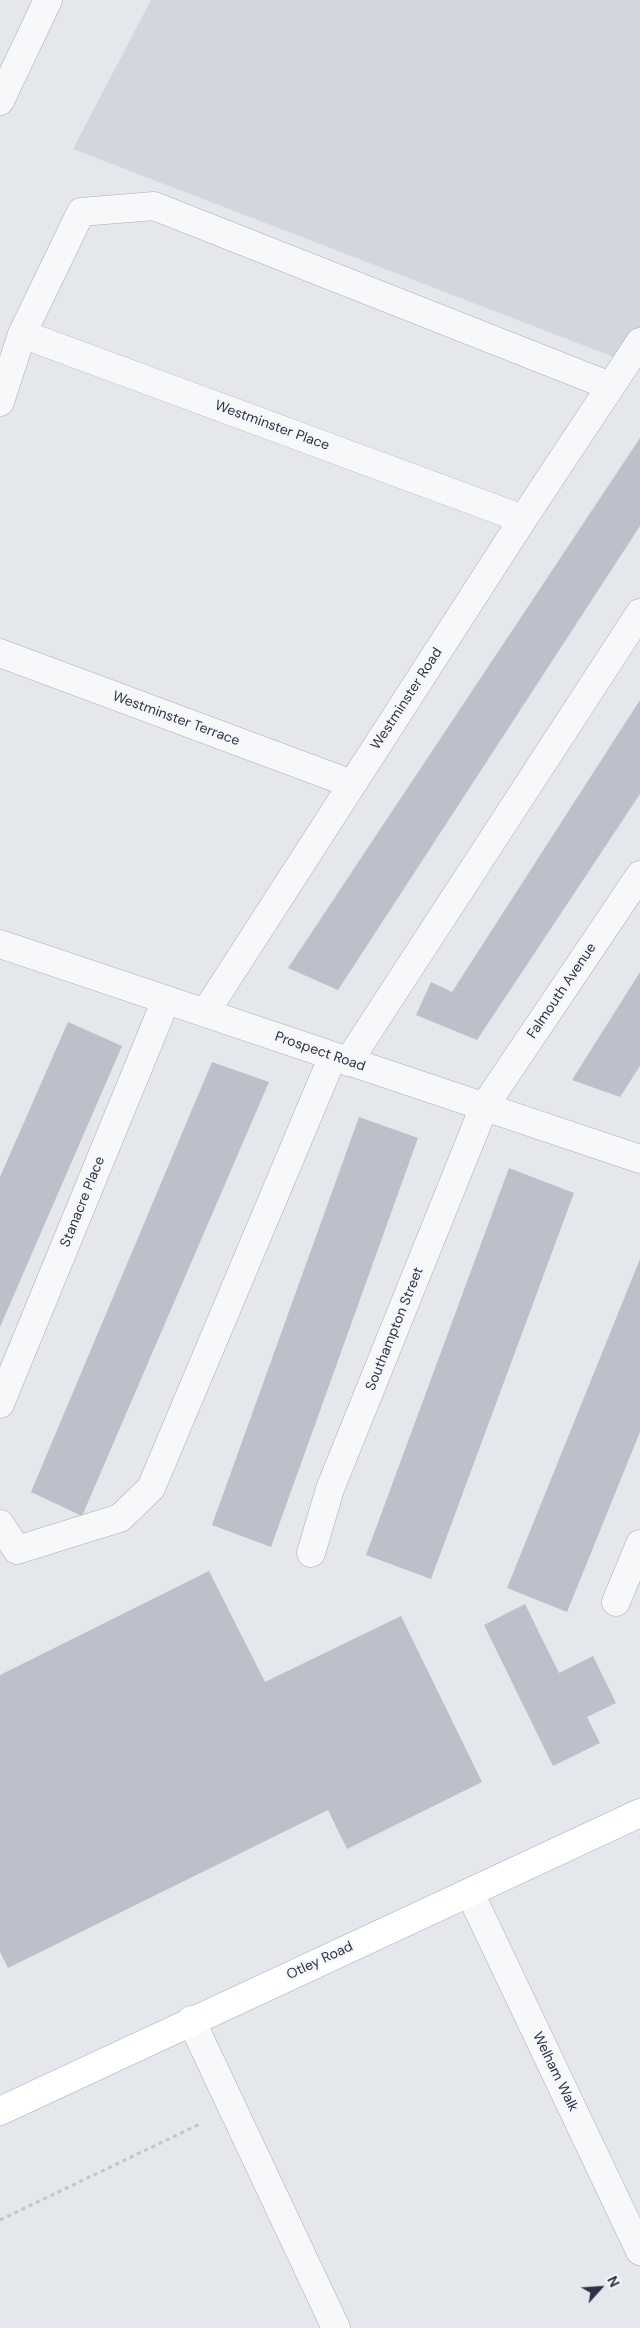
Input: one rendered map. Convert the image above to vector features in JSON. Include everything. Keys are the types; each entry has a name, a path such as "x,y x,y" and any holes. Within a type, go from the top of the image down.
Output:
{"main road":[{"name":"Otley Road","path":"0,2111 191,2020 640,1813"}],"street":[{"path":"0,101 48,0"},
{"path":"0,402 22,334 81,212 154,206 610,386"},
{"name":"Westminster Place","path":"22,334 523,519"},
{"name":"Westminster Road","path":"205,1013 523,519 640,342"},
{"path":"0,1524 17,1550 120,1518 151,1488 341,1059 640,613"},
{"name":"Westminster Terrace","path":"0,654 352,784"},
{"name":"Falmouth Avenue","path":"484,1107 640,875"},
{"name":"Prospect Road","path":"0,944 484,1107 639,1157"},
{"name":"Stanacre Place","path":"0,1404 166,1000"},
{"name":"Southampton Street","path":"311,1552 330,1488 484,1107"},
{"path":"616,1602 640,1544"},
{"name":"Welham Walk","path":"470,1893 640,2251"},
{"path":"191,2020 336,2328"}],"path":[{"path":"0,2220 232,2108"}],"shaded area":[{"path":"151,0 640,0 640,367 73,149"}],"building":[{"path":"640,438 640,526 338,990 288,968"},
{"path":"640,700 640,794 477,1040 416,1015 431,982 452,992"},
{"path":"640,972 640,1066 620,1097 572,1080"},
{"path":"68,1022 122,1046 0,1327 0,1177"},
{"path":"212,1062 269,1082 82,1516 31,1492"},
{"path":"359,1117 418,1138 271,1547 212,1525"},
{"path":"509,1168 574,1193 431,1579 366,1555"},
{"path":"640,1259 640,1432 567,1612 507,1588"},
{"path":"209,1571 265,1682 401,1616 482,1782 347,1849 328,1810 8,1968 0,1952 0,1675"},
{"path":"525,1604 559,1673 593,1656 616,1703 587,1717 600,1743 553,1766 484,1625"}]}
